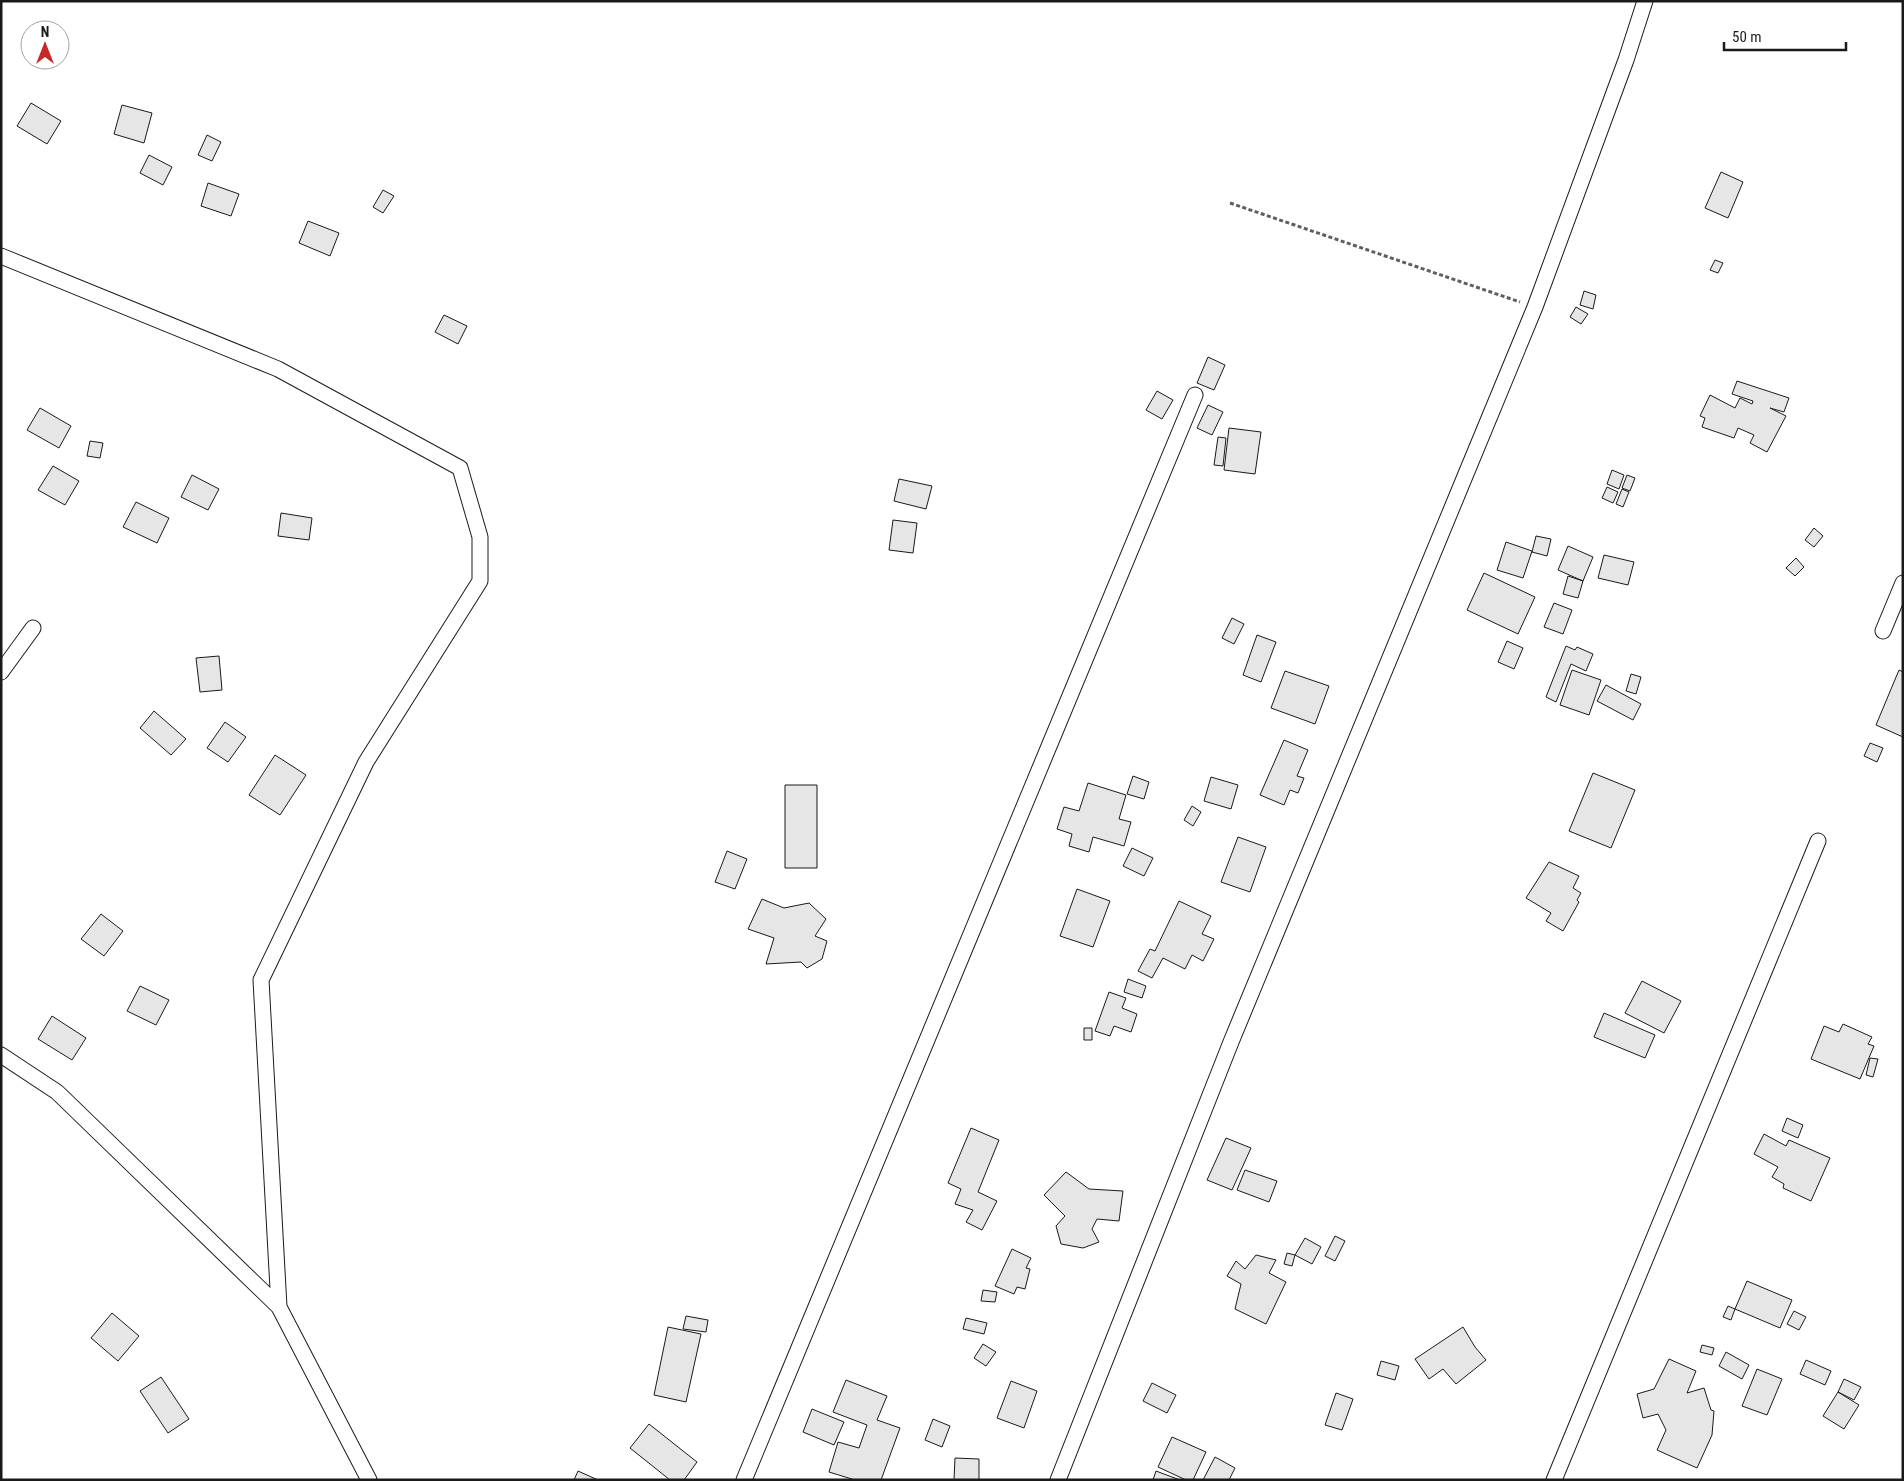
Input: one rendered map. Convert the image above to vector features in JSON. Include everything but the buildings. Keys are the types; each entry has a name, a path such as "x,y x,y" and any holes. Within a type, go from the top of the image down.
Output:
{"street":[{"path":"1058,1480 1231,1042 1535,307 1626,60 1645,1"},
{"path":"1,256 278,369 460,468 480,537 480,581 366,762 261,980 279,1307"},
{"path":"744,1480 1195,395"},
{"path":"1883,631 1903,583"},
{"path":"1,672 33,628"},
{"path":"1554,1480 1818,841"},
{"path":"1,1055 57,1092 279,1307 369,1480"}],"path":[{"path":"1230,203 1535,307"}]}
